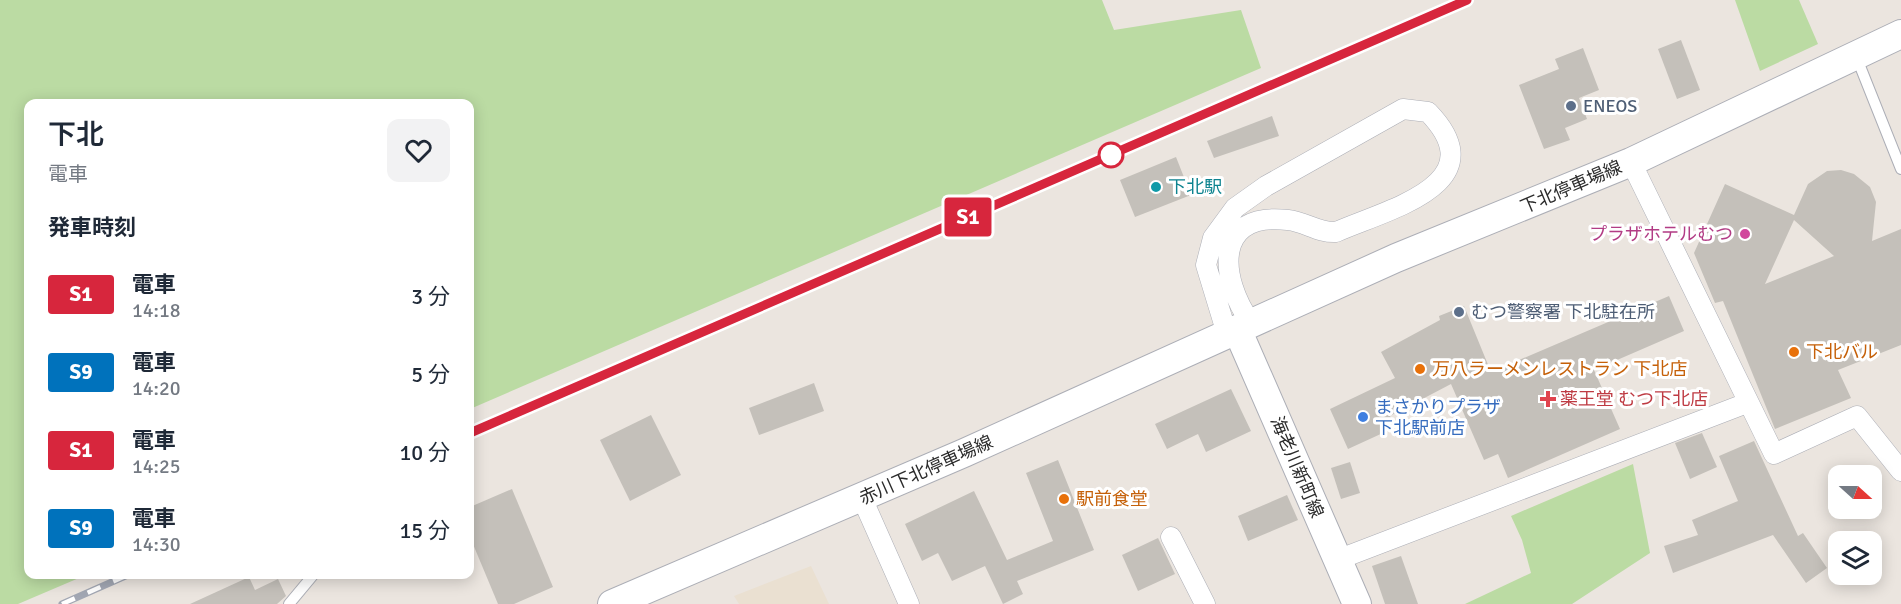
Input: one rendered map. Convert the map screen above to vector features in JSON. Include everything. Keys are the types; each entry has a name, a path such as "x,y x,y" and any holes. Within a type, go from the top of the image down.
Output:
{"main road":[{"name":"下北停車場線","path":"1238,329 1396,258 1631,162 1901,34"},
{"name":"赤川下北停車場線","path":"612,604 862,498 1238,329"},
{"name":"海老川新町線","path":"1238,329 1357,604"}],"street":[{"path":"1403,109 1428,112 1446,136 1450,151 1448,170 1433,189 1336,232 1324,233 1290,220 1260,219 1234,237 1228,250 1228,272 1237,304 1238,329 1206,265 1213,237 1235,208 1266,186 1403,109"},
{"path":"1631,162 1747,403 1774,454 1857,416 1901,471"},
{"path":"1337,560 1747,403"},
{"path":"862,498 909,604"},
{"path":"1171,537 1205,604"}],"lane":[{"path":"1856,56 1901,169"},
{"path":"288,604 310,579"}],"shaded area":[{"path":"811,566 829,604 739,604 734,596"}],"green space":[{"path":"0,0 1102,0 1114,30 1241,10 1261,68 474,407 474,99 24,99 24,579 77,579 18,604 0,604"},
{"path":"1735,0 1799,0 1818,44 1760,71"},
{"path":"1633,464 1650,553 1572,604 1465,604 1531,573 1522,540 1511,516"}],"building":[{"path":"1681,40 1700,90 1677,99 1658,49"},
{"path":"1583,48 1599,90 1579,98 1587,119 1565,128 1570,140 1544,149 1519,85 1559,69 1555,59"},
{"path":"1272,116 1279,136 1214,158 1207,141"},
{"name":"下北駅","path":"1176,157 1191,195 1135,217 1120,180"},
{"path":"1841,170 1854,174 1870,187 1876,202 1872,241 1901,229 1901,345 1838,370 1851,398 1775,429 1723,301 1715,303 1694,253 1725,184 1794,215 1808,184 1827,171","holes":["1794,220 1834,256 1765,284"]},
{"path":"1669,296 1684,331 1594,370 1620,429 1508,478 1498,454 1484,460 1451,384 1390,416 1396,427 1348,449 1330,409 1395,378 1381,352 1440,320 1439,316 1464,306 1491,372"},
{"path":"814,383 824,411 759,435 749,408"},
{"path":"1231,389 1251,431 1206,452 1198,434 1167,449 1155,424"},
{"path":"651,415 681,475 630,501 600,440"},
{"path":"1702,433 1717,467 1690,479 1675,443"},
{"path":"1754,441 1798,536 1803,533 1827,568 1806,583 1773,535 1673,573 1664,546 1698,535 1692,520 1738,501 1719,456"},
{"path":"1058,460 1094,550 1017,581 1023,594 1003,604 985,566 952,581 938,553 922,561 905,524 974,491 1007,560 1053,541 1026,473"},
{"path":"1350,462 1360,493 1341,499 1331,468"},
{"path":"512,489 553,587 514,604 498,604 474,547 474,505"},
{"path":"1287,495 1298,520 1248,541 1238,516"},
{"path":"1158,538 1175,574 1138,591 1122,555"},
{"path":"1401,556 1418,604 1385,604 1372,566"},
{"path":"245,579 250,579 255,590 278,579 286,596 277,604 190,604"}],"railway":[{"path":"474,431 1467,0"},
{"path":"62,604 119,579"}],"train":[{"name":"S1","path":"474,431 1467,0"}],"place":[{"name":"ENEOS","path":"1571,106"},
{"name":"下北駅","path":"1156,187"},
{"name":"プラザホテルむつ","path":"1745,234"},
{"name":"むつ警察署 下北駐在所","path":"1459,312"},
{"name":"下北バル","path":"1794,352"},
{"name":"万八ラーメンレストラン 下北店","path":"1420,369"},
{"name":"薬王堂 むつ下北店","path":"1548,399"},
{"name":"まさかりプラザ 下北駅前店","path":"1363,417"},
{"name":"駅前食堂","path":"1064,499"}]}
